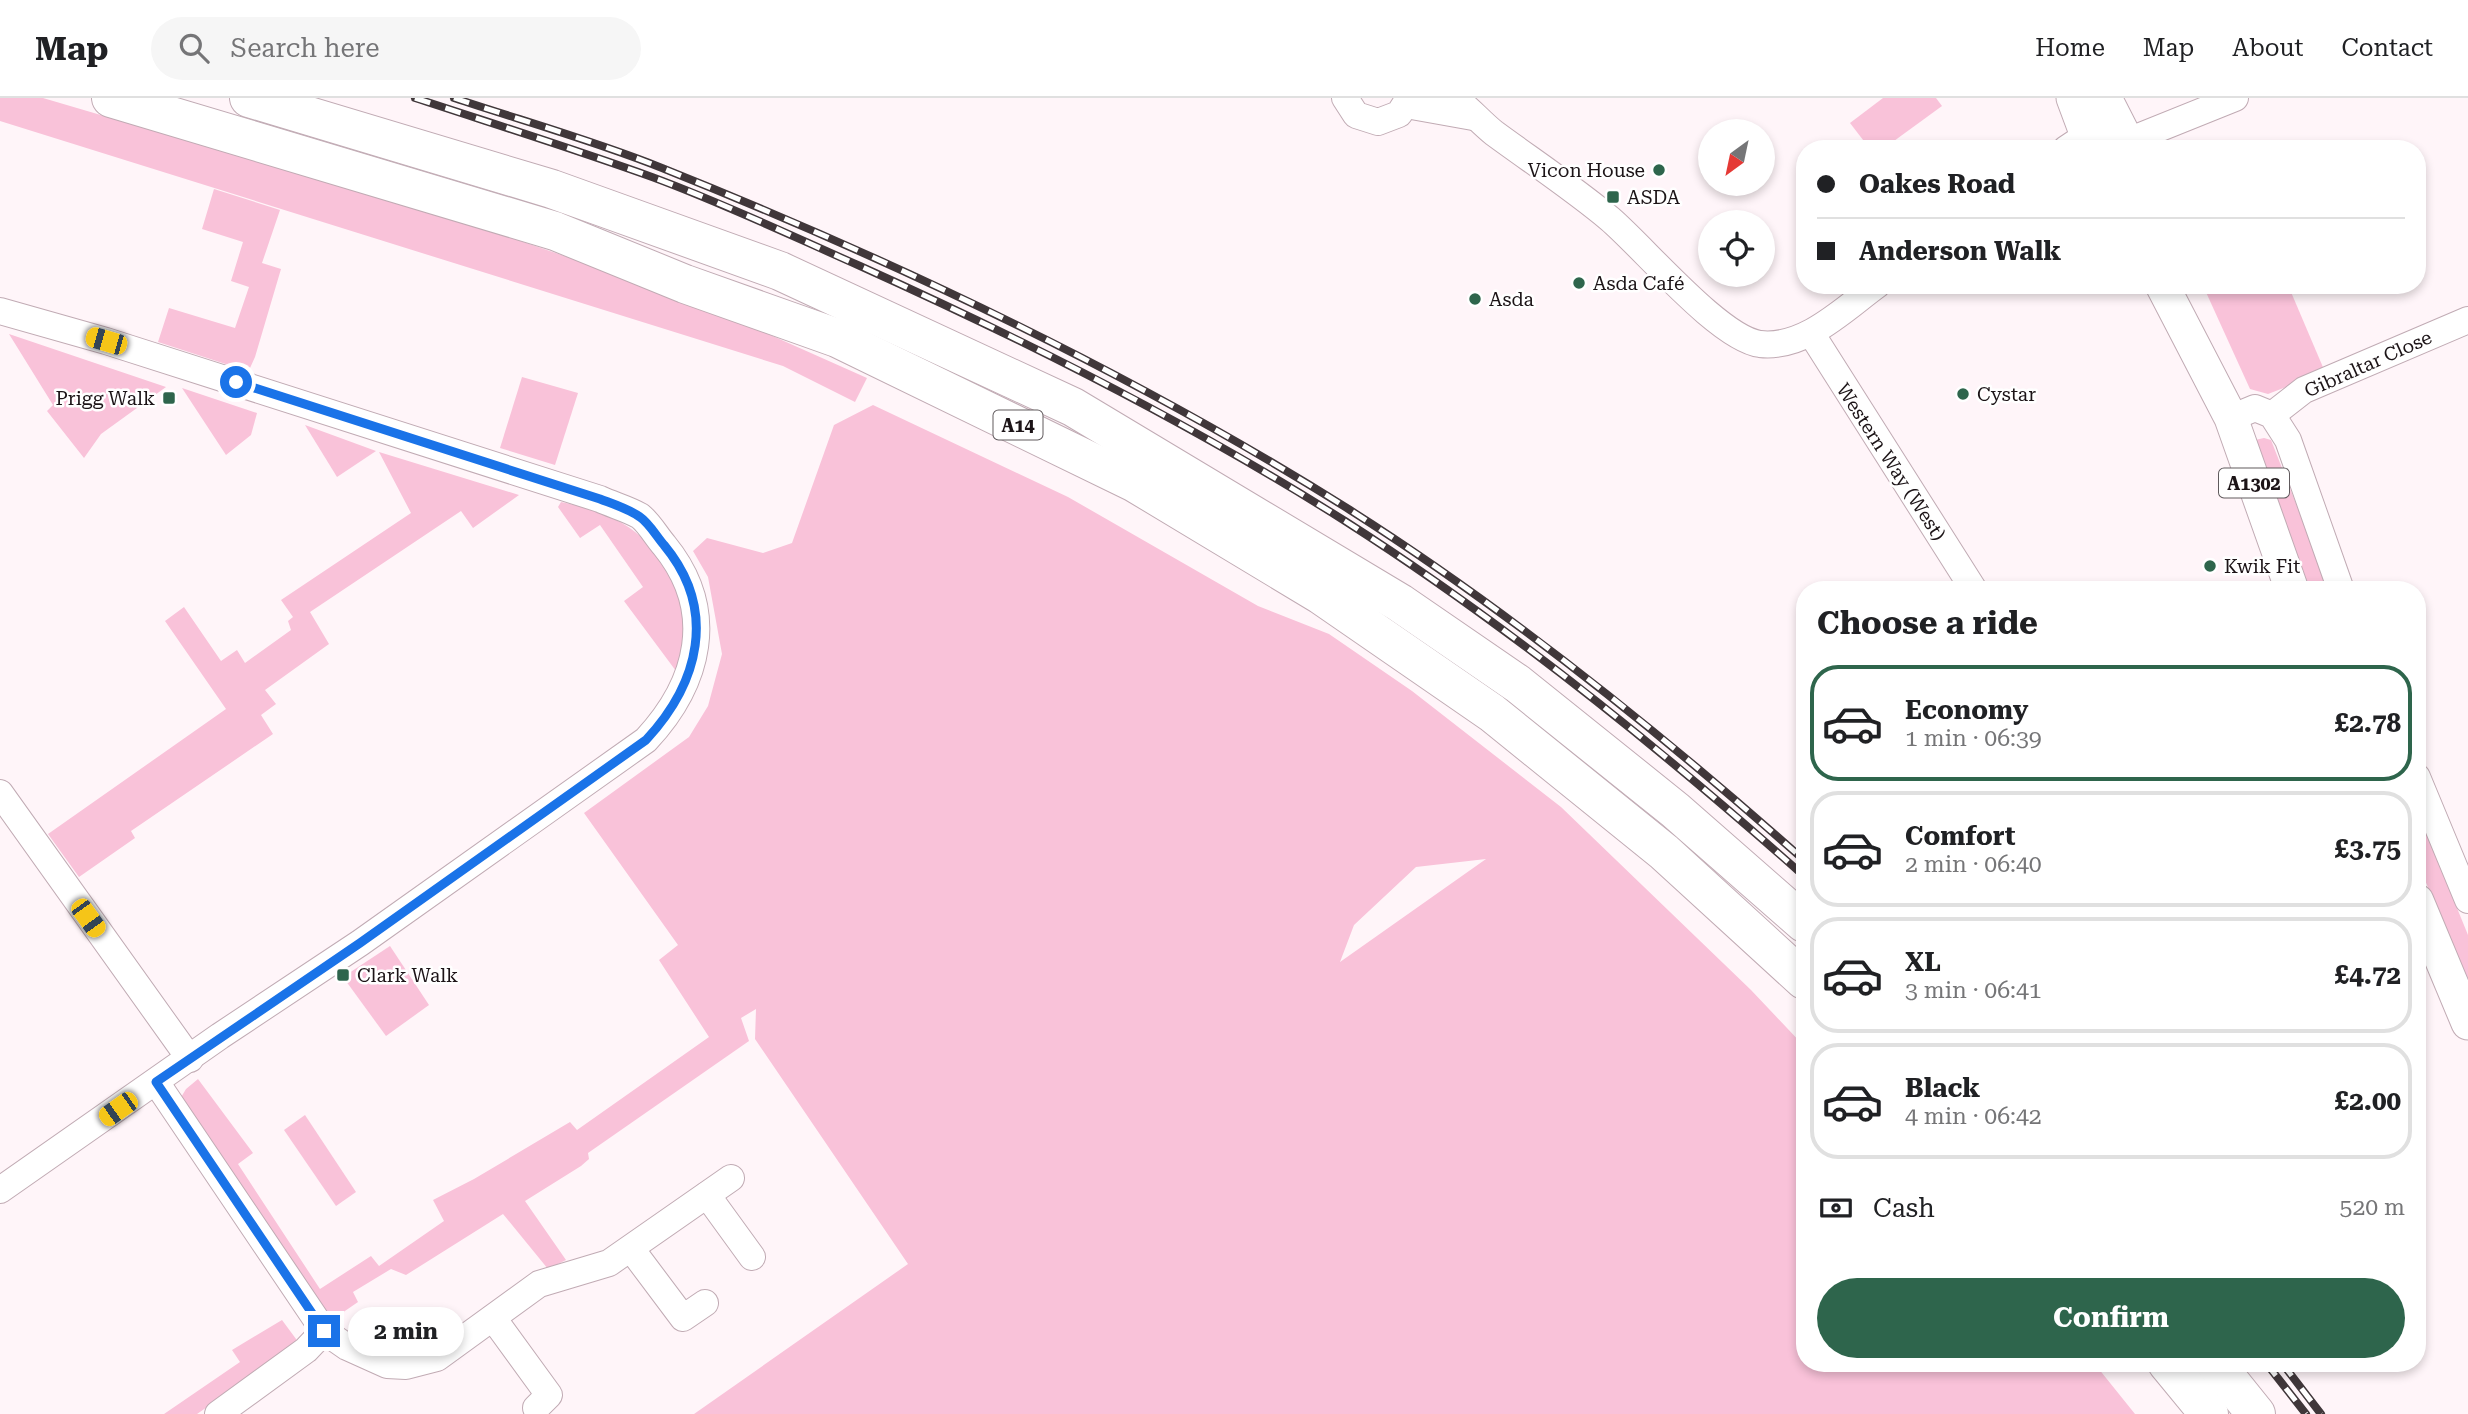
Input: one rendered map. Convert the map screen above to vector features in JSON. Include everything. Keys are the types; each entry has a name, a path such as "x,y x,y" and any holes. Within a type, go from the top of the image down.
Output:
{"highway":[{"name":"A14","path":"111,98 555,230 685,284 837,338 1135,483 1321,595 1492,713 1664,852 1796,973"},
{"name":"A14","path":"248,98 552,189 780,271 1073,407 1400,603 1518,684 1675,810 1796,916"},
{"path":"2174,1372 2209,1414"},
{"path":"2222,1372 2256,1414"}],"main road":[{"path":"2073,98 2081,140"},
{"path":"2105,98 2124,140"},
{"name":"A1302","path":"2167,294 2231,418 2289,581"},
{"name":"A1302","path":"2185,294 2212,378"},
{"path":"2426,923 2468,1023"}],"street":[{"path":"1345,98 1356,115 1378,122 1399,114 1407,102 1475,118"},
{"path":"1454,98 1475,118 1609,218 1710,316 1735,335 1760,344 1783,342 1811,333 1865,294"},
{"path":"2140,140 2235,98"},
{"path":"2090,140 2105,132 2118,140"},
{"path":"0,311 106,341 600,499 641,517 680,566 694,604 698,643 687,683 665,719 646,740 360,943 0,1191"},
{"name":"Gibraltar Close","path":"2272,415 2304,390 2468,320"},
{"name":"Western Way (West)","path":"1811,333 1838,381 1968,581"},
{"path":"2231,418 2255,408 2272,415 2288,440 2339,581"},
{"path":"0,793 190,1059"},
{"path":"2426,799 2468,900"},
{"path":"156,1082 324,1331 369,1359 387,1365 406,1366 437,1358 539,1284 609,1263 632,1250 731,1178"},
{"path":"708,1195 752,1257"},
{"path":"632,1250 683,1318 705,1303"},
{"path":"493,1318 549,1395 536,1408"},
{"path":"234,1409 306,1350 324,1331"}],"shaded area":[{"path":"0,98 43,98 477,226 687,298 867,378 855,402 783,366 0,121"},
{"path":"1883,98 1936,98 1942,106 1895,140 1863,140 1850,123"},
{"path":"214,189 280,210 262,263 281,269 255,357 250,368 244,370 158,342 169,308 235,328 249,287 231,281 243,242 202,229"},
{"path":"2207,294 2292,294 2325,372 2268,394 2250,389"},
{"path":"9,334 166,387 101,434 84,458 47,411 53,405"},
{"path":"522,377 578,393 555,465 500,448"},
{"path":"182,388 257,413 251,435 226,455"},
{"path":"873,405 1068,497 1258,606 1329,634 1412,691 1561,807 1751,990 1796,1038 1796,1372 2101,1372 2135,1414 694,1414 908,1264 755,1039 756,1009 741,1018 749,1041 588,1153 589,1159 581,1166 525,1201 566,1260 548,1269 503,1214 406,1275 391,1269 353,1292 358,1302 326,1324 180,1099 186,1089 198,1079 253,1153 238,1164 320,1289 371,1256 379,1266 444,1221 433,1200 570,1122 577,1130 709,1037 659,960 678,945 584,813 689,737 708,706 722,654 708,577 693,551 707,538 763,553 792,543 834,425","holes":["1486,859 1340,962 1354,925 1416,867"]},
{"path":"305,425 376,451 337,477"},
{"path":"2255,440 2271,440 2326,581 2304,581"},
{"path":"379,452 519,495 473,528 461,511 310,612 329,644 265,690 276,704 261,715 273,734 131,831 135,838 79,877 48,834 226,709 165,621 184,607 221,661 237,650 245,663 291,630 288,621 293,617 281,600 411,513"},
{"path":"561,502 601,513 618,521 633,530 658,556 677,593 684,619 684,640 676,671 624,601 643,587 600,525 580,538 558,507"},
{"path":"2426,832 2468,935 2468,983 2426,883"},
{"path":"390,946 429,1005 386,1036 343,977"},
{"path":"305,1115 356,1192 336,1206 284,1130"},
{"path":"282,1320 299,1343 197,1414 164,1414 240,1362 232,1350"}],"railway":[{"path":"415,98 623,167 731,209 860,266 1046,354 1227,450 1406,561 1524,645 1694,781 1796,869"},
{"path":"454,98 637,158 840,242 1014,324 1185,413 1350,510 1469,590 1584,676 1696,766 1796,853"},
{"path":"2273,1372 2306,1414"},
{"path":"2289,1372 2321,1414"}],"place":[{"name":"Vicon House","path":"1659,170"},
{"name":"ASDA","path":"1613,197"},
{"name":"Asda Café","path":"1579,283"},
{"name":"Asda","path":"1475,299"},
{"name":"Cystar","path":"1963,394"},
{"name":"Prigg Walk","path":"169,398"},
{"name":"Kwik Fit","path":"2210,566"},
{"name":"Clark Walk","path":"343,975"}],"route":[{"path":"236,382 600,499 641,517 680,566 694,604 698,643 687,683 665,719 646,740 360,943 156,1082 324,1331"}]}
